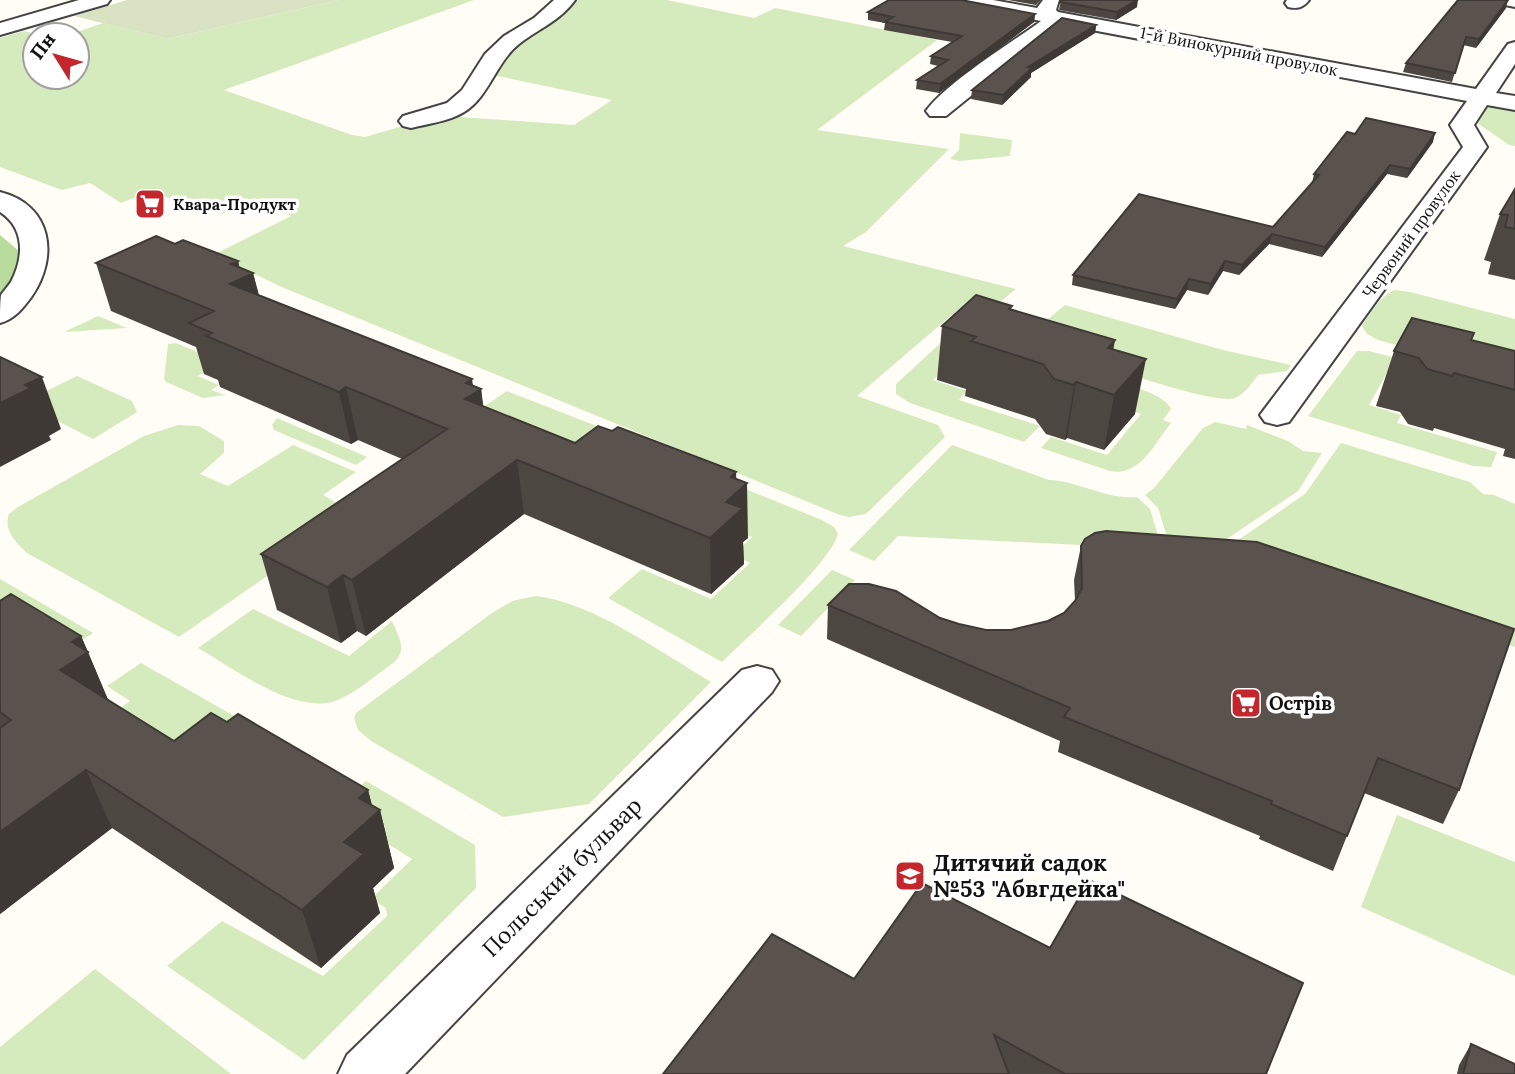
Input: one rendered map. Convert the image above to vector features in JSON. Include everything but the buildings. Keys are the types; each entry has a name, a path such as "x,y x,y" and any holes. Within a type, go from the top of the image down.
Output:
{"street":[{"path":"0,29 100,0"},
{"path":"411,121 454,108 470,95 493,59 510,40 541,22 565,0"},
{"name":"1-й Винокурний провулок","path":"962,0 1050,7 1515,103"},
{"path":"1507,0 1515,1"},
{"path":"938,111 960,91 1051,23 1053,20 1050,7"},
{"name":"Червоний провулок","path":"1277,415 1475,147 1462,125 1515,48"},
{"path":"0,200 25,216 34,231 36,248 24,287 0,314"},
{"name":"Польський бульвар","path":"367,1074 757,681"}],"green space":[{"path":"127,0 339,0 167,39 74,16"},
{"path":"339,0 474,0 224,90 352,135 365,137 444,114 462,113 460,117 574,125 612,100 488,74 504,57 576,0 667,0 754,18 775,8 937,40 817,130 949,149 866,232 843,246 1016,289 1001,301 975,295 857,396 938,425 945,437 866,514 849,517 840,515 284,288 221,258 219,252 291,216 253,198 222,214 149,192 121,203 90,183 62,190 0,167 0,38 21,32 21,91 91,91 91,27 103,23 167,39"},
{"path":"1497,105 1515,107 1515,146 1509,145 1476,122 1486,108"},
{"path":"960,133 1012,140 1010,156 960,161 950,159 959,150"},
{"path":"0,235 32,262 0,314"},
{"path":"1395,290 1515,319 1515,377 1378,340 1367,334 1362,326 1372,310"},
{"path":"1065,305 1223,350 1291,365 1287,371 1258,375 1245,391 1235,398 1222,399 1201,395 1052,349 1042,324"},
{"path":"98,316 127,328 64,332"},
{"path":"946,338 968,347 933,380 967,391 959,400 1040,426 1024,442 910,403 896,394 896,384"},
{"path":"176,343 221,362 198,376 219,385 211,390 225,395 203,398 166,382 164,379 168,344"},
{"path":"1357,351 1392,357 1389,369 1369,405 1401,415 1397,423 1497,452 1491,467 1473,466 1308,416"},
{"path":"1089,374 1147,392 1158,397 1171,409 1163,420 1171,423 1145,457 1130,469 1110,471 1041,448 1051,437 1107,455 1141,414 1116,405"},
{"path":"77,376 132,401 137,412 93,439 22,403"},
{"path":"507,391 643,444 696,469 464,420"},
{"path":"277,418 367,457 356,465 274,430 272,425"},
{"path":"1215,422 1246,429 1247,425 1288,441 1303,451 1322,453 1298,491 1212,549 1169,543 1158,508 1145,495 1154,488 1203,428"},
{"path":"178,425 199,426 224,441 224,453 200,474 228,486 293,445 356,472 323,495 344,507 331,532 179,637 27,553 12,536 8,525 9,514 18,507 144,436"},
{"path":"1341,443 1470,482 1483,494 1494,495 1515,504 1515,647 1221,552 1305,494"},
{"path":"952,445 1049,480 1115,496 1137,497 1150,509 1160,542 1142,548 898,536 874,561 849,550"},
{"path":"728,482 822,520 834,527 838,534 832,547 804,581 722,662 608,598 642,569 711,599 750,563 733,555 752,537 740,532"},
{"path":"832,570 855,580 801,636 778,625"},
{"path":"0,579 93,633 57,656 0,622"},
{"path":"536,596 558,600 603,618 711,682 589,804 503,817 371,741 358,730 354,718 356,713 492,613 512,601"},
{"path":"253,609 349,656 392,621 401,644 400,653 393,663 345,697 322,703 304,702 266,688 198,648"},
{"path":"141,663 337,774 94,726 130,701 107,686"},
{"path":"366,781 475,845 476,888 304,1060 167,966 222,921 323,976 387,916 386,908 371,899 412,859 339,813 339,805"},
{"path":"1397,815 1515,862 1515,976 1361,907"},
{"path":"95,969 231,1074 0,1074 0,1047"}],"place":[{"name":"Квара-Продукт","path":"150,204"},
{"name":"Острів","path":"1246,703"},
{"name":"Дитячий садок №53 \"Абвгдейка\"","path":"910,876"}]}
